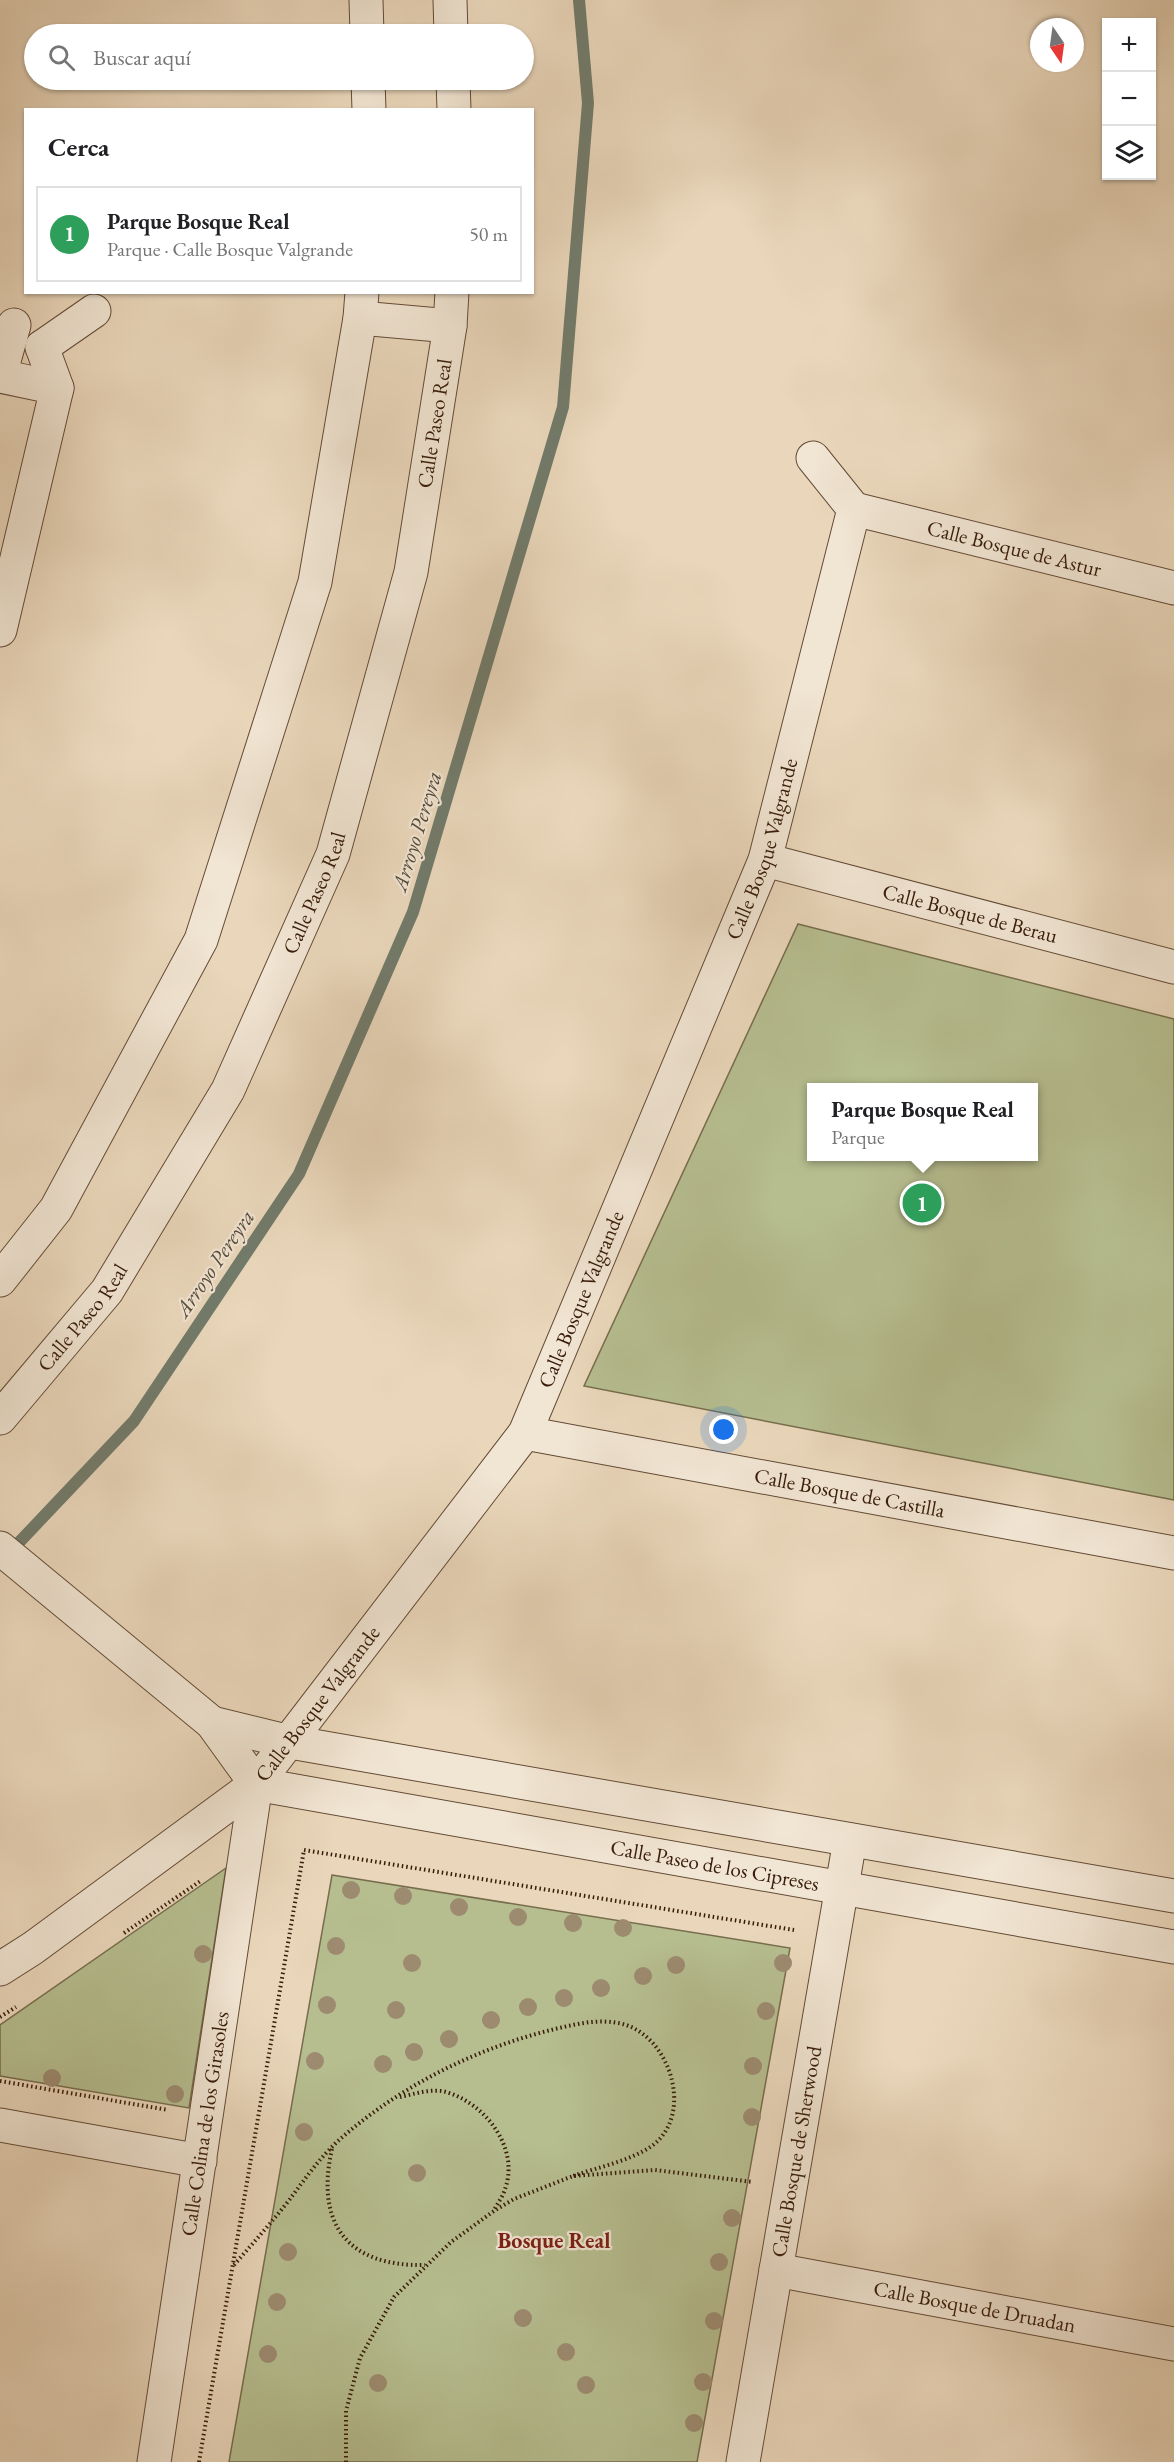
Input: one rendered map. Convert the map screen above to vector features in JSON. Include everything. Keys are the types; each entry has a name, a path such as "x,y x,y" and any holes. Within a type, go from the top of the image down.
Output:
{"street":[{"path":"366,0 367,24"},
{"path":"450,0 451,24"},
{"path":"368,90 369,108"},
{"path":"453,90 454,108"},
{"name":"Calle Paseo Real","path":"0,1418 107,1291 228,1090 333,854 411,572 450,326 452,294"},
{"path":"0,1280 56,1209 201,940 315,582 361,305 450,326"},
{"path":"42,347 94,311"},
{"path":"0,630 57,388 42,347 7,323 0,375 57,388"},
{"path":"813,458 854,509"},
{"name":"Calle Bosque de Astur","path":"854,509 1174,588"},
{"name":"Calle Bosque Valgrande","path":"0,1969 33,1948 256,1784 525,1433 765,860 854,509"},
{"name":"Calle Bosque de Berau","path":"765,860 1174,967"},
{"name":"Calle Bosque de Castilla","path":"525,1433 1174,1553"},
{"path":"0,1548 212,1723 256,1784"},
{"path":"212,1723 290,1742 1174,1896"},
{"name":"Calle Paseo de los Cipreses","path":"256,1784 1174,1947"},
{"name":"Calle Colina de los Girasoles","path":"154,2462 256,1784"},
{"name":"Calle Bosque de Sherwood","path":"743,2462 850,1840"},
{"path":"0,2125 200,2161"},
{"name":"Calle Bosque de Druadan","path":"776,2270 1174,2344"}],"path":[{"path":"199,2462 304,1850 803,1932"},
{"path":"118,1937 206,1877"},
{"path":"0,2017 20,2004"},
{"path":"234,2266 333,2146 395,2099 476,2053 507,2042 593,2021 634,2027 649,2036 667,2062 673,2106 670,2119 654,2144 633,2155 514,2199 494,2211 426,2265 394,2297 360,2358 346,2411 346,2462"},
{"path":"0,2081 174,2111"},
{"path":"395,2099 424,2092 445,2091 465,2100 481,2111 496,2127 508,2163 506,2188 494,2211"},
{"path":"333,2146 328,2168 327,2192 330,2213 348,2242 372,2258 407,2265 426,2265"},
{"path":"573,2176 655,2170 760,2183"}],"green space":[{"path":"798,924 1174,1019 1174,1500 584,1386"},
{"path":"226,1868 189,2108 0,2076 0,2025"},
{"path":"332,1875 790,1948 697,2462 229,2462"}],"waterway":[{"name":"Arroyo Pereyra","path":"9,1553 134,1421 299,1174 413,912 563,407 588,103 579,0"}],"place":[{"name":"Parque Bosque Real","path":"922,1203"}],"district":[{"name":"Bosque Real","path":"554,2240"}]}
